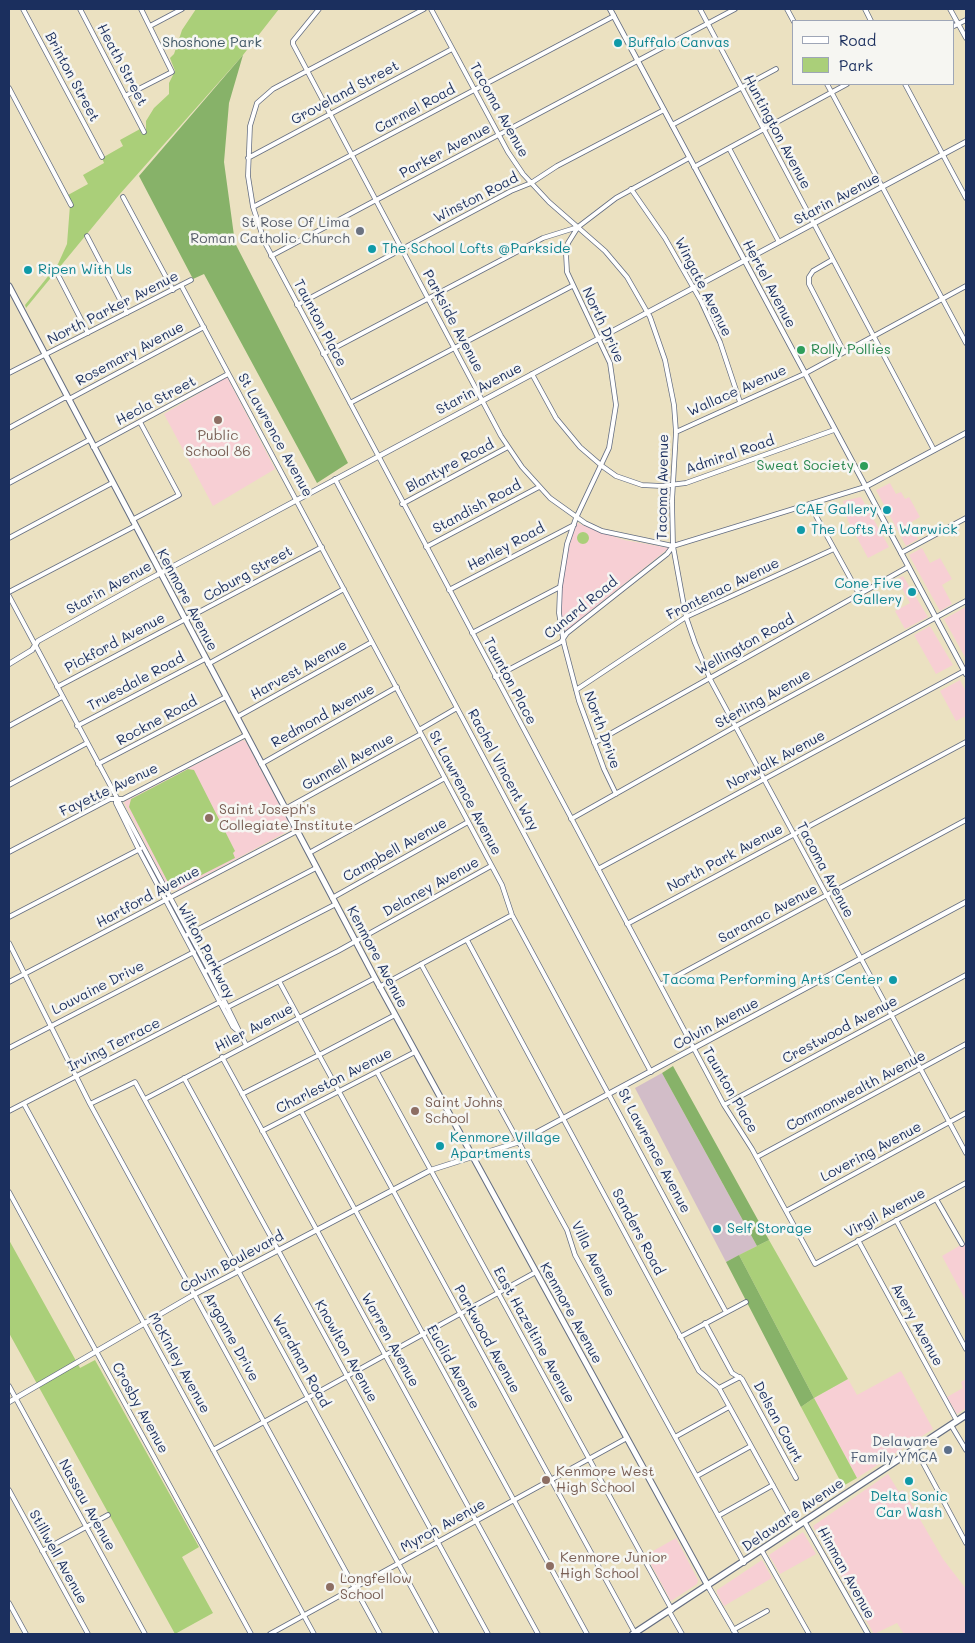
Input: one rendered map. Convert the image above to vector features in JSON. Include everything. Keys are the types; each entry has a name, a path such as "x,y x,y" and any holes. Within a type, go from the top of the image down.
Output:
{"main road":[{"name":"Kenmore Avenue","path":"9,286 355,942 708,1586"},
{"name":"Delaware Avenue","path":"634,1634 805,1523 966,1415"}],"street":[{"name":"Brinton Street","path":"23,9 102,156"},
{"name":"Heath Street","path":"80,9 144,132"},
{"path":"126,96 172,72 141,9"},
{"path":"150,26 182,9"},
{"name":"Parkside Avenue","path":"319,9 294,40 293,44 508,448 539,487 576,518 602,531 673,546 865,487 966,433"},
{"path":"307,70 424,9"},
{"name":"Tacoma Avenue","path":"431,9 513,160 549,202 605,251 627,277 648,312 657,333 669,377 676,432 673,485 673,546 686,617 709,678 966,1153"},
{"name":"Hertel Avenue","path":"610,9 834,430 966,672"},
{"name":"Huntington Avenue","path":"700,9 762,130 934,450"},
{"name":"Parker Avenue","path":"271,256 735,9"},
{"path":"786,9 793,20"},
{"path":"950,9 966,38"},
{"name":"Carmel Road","path":"253,207 614,16"},
{"path":"955,26 966,20"},
{"name":"Groveland Street","path":"248,158 452,49"},
{"path":"672,125 776,69"},
{"name":"Taunton Place","path":"307,70 266,93 257,103 252,115 248,158 249,184 253,207 271,256 724,1105 757,1157 815,1264"},
{"path":"828,85 966,343"},
{"path":"694,167 845,85"},
{"path":"906,85 966,198"},
{"path":"9,88 71,205"},
{"name":"Winston Road","path":"297,305 511,191 531,183 557,166 664,110"},
{"name":"Starin Avenue","path":"9,664 32,650 38,641 160,573 966,142"},
{"path":"729,148 779,242"},
{"path":"324,354 543,238 578,227 603,206 689,158"},
{"name":"Wingate Avenue","path":"631,189 665,238 694,288 720,342 740,402"},
{"path":"123,197 173,290"},
{"name":"North Drive","path":"578,227 571,235 566,254 567,272 613,372 616,400 612,438 602,466 576,518 565,555 560,587 559,614 563,640 576,690 594,743 616,794"},
{"path":"87,236 127,313"},
{"path":"832,260 813,271 809,277 809,284 844,352"},
{"path":"58,275 88,333"},
{"name":"North Parker Avenue","path":"9,373 191,280"},
{"name":"St Lawrence Avenue","path":"181,285 504,889 512,915 726,1312"},
{"path":"350,404 572,286"},
{"name":"Wallace Avenue","path":"676,432 804,374 966,286"},
{"name":"Rosemary Avenue","path":"9,428 64,398 72,398 204,327"},
{"name":"Hecla Street","path":"93,447 228,374"},
{"name":"Admiral Road","path":"532,374 564,428 602,466 633,482 650,486 673,485 701,478 834,430"},
{"path":"132,520 179,495 140,422"},
{"path":"9,483 89,440"},
{"name":"Blantyre Road","path":"402,504 508,448"},
{"name":"Rachel Vincent Way","path":"335,479 651,1072"},
{"path":"9,538 112,483"},
{"name":"Standish Road","path":"426,547 539,487"},
{"path":"810,505 859,594"},
{"path":"901,553 966,518"},
{"name":"Henley Road","path":"449,590 574,525"},
{"path":"57,687 10,602 9,594 135,526"},
{"name":"Cunard Road","path":"495,677 563,640 567,634 667,554 673,546"},
{"name":"Coburg Street","path":"185,620 322,547"},
{"name":"Frontenac Avenue","path":"576,690 686,617 834,548"},
{"name":"Wellington Road","path":"594,743 908,567"},
{"path":"472,633 560,587"},
{"name":"Truesdale Road","path":"77,726 207,661 344,589"},
{"name":"Sterling Avenue","path":"571,819 735,726 966,601"},
{"name":"Pickford Avenue","path":"57,687 185,620"},
{"name":"Harvest Avenue","path":"236,717 372,642"},
{"name":"Norwalk Avenue","path":"598,869 966,672"},
{"name":"Wilton Parkway","path":"57,687 168,899 193,952 233,1027 240,1032"},
{"name":"Redmond Avenue","path":"261,764 396,687"},
{"path":"9,726 62,698"},
{"name":"Rockne Road","path":"98,764 226,698"},
{"name":"Gunnell Avenue","path":"285,809 420,732 457,708"},
{"name":"Fayette Avenue","path":"9,852 110,799 123,799 246,735"},
{"name":"North Park Avenue","path":"627,924 966,742"},
{"path":"9,784 87,743"},
{"path":"309,853 445,778"},
{"name":"Saranac Avenue","path":"660,985 966,820"},
{"name":"Campbell Avenue","path":"332,898 468,822"},
{"name":"Hartford Avenue","path":"9,982 297,831"},
{"path":"9,917 141,848"},
{"name":"Delaney Avenue","path":"228,1007 355,942 491,866"},
{"path":"185,936 316,868"},
{"name":"Wilton Parkway","path":"168,899 190,934 246,1045"},
{"name":"Colvin Avenue","path":"473,1158 519,1142 564,1119 966,902"},
{"path":"204,972 336,904"},
{"path":"380,987 512,915"},
{"name":"Sanders Road","path":"467,940 699,1371 719,1388 796,1528"},
{"name":"Argonne Drive","path":"9,943 52,1025 90,1104 380,1634"},
{"name":"Louvaine Drive","path":"9,1048 198,949"},
{"name":"Villa Avenue","path":"421,964 567,1230 575,1255 744,1563"},
{"name":"Crestwood Avenue","path":"724,1105 966,975"},
{"name":"Hiler Avenue","path":"145,1099 375,978"},
{"name":"Parkwood Avenue","path":"279,981 634,1634"},
{"path":"220,1002 228,1007"},
{"name":"Irving Terrace","path":"9,1112 220,1002"},
{"path":"242,1094 395,1015"},
{"name":"Commonwealth Avenue","path":"757,1157 966,1044"},
{"name":"Charleston Avenue","path":"262,1131 415,1052"},
{"name":"Warren Avenue","path":"222,1058 538,1634"},
{"name":"East Hazeltine Avenue","path":"377,1072 589,1459 682,1634"},
{"name":"Knowlton Avenue","path":"184,1078 488,1634"},
{"name":"Wardman Road","path":"90,1104 135,1082 437,1634"},
{"name":"McKinley Avenue","path":"24,1104 314,1634"},
{"name":"Euclid Avenue","path":"301,1111 587,1634"},
{"name":"Lovering Avenue","path":"786,1211 966,1113"},
{"name":"Colvin Boulevard","path":"9,1402 194,1294 431,1170 473,1158"},
{"name":"Virgil Avenue","path":"815,1264 966,1182"},
{"name":"Crosby Avenue","path":"9,1192 251,1634"},
{"path":"936,1198 962,1244"},
{"path":"896,1220 966,1349"},
{"name":"Avery Avenue","path":"858,1240 954,1423 966,1450"},
{"path":"213,1450 536,1272"},
{"path":"680,1336 746,1302"},
{"name":"Delsan Court","path":"705,1323 732,1373 740,1377 796,1478"},
{"name":"Delsan Court","path":"719,1388 740,1377"},
{"name":"Nassau Avenue","path":"9,1386 145,1634"},
{"path":"676,1437 730,1407"},
{"name":"Myron Avenue","path":"270,1634 626,1438"},
{"path":"697,1476 751,1446"},
{"path":"915,1448 966,1543"},
{"path":"718,1516 773,1485"},
{"name":"Stillwell Avenue","path":"9,1490 88,1634"},
{"path":"42,1551 108,1515"},
{"name":"Hinman Avenue","path":"805,1523 868,1634"},
{"path":"762,1551 809,1634"},
{"name":"Kenmore Avenue","path":"708,1586 734,1632"},
{"path":"9,1603 11,1611 26,1634"},
{"path":"734,1632 767,1611"}],"shaded area":[{"path":"227,377 275,469 213,506 164,414"},
{"path":"890,483 896,494 901,492 905,499 909,497 920,517 910,523 918,539 906,546 876,490"},
{"path":"861,497 889,547 868,558 848,521 843,501"},
{"path":"577,523 624,540 669,548 565,631 562,619 562,584 566,555"},
{"path":"922,548 930,563 940,558 952,579 942,585 952,604 940,611 909,555"},
{"path":"903,576 928,617 905,629 895,611 910,603 897,579"},
{"path":"966,607 966,659 944,619"},
{"path":"930,626 953,665 936,674 914,635"},
{"path":"960,680 966,692 966,716 956,721 940,691"},
{"name":"Saint Joseph's Collegiate Institute","path":"243,740 246,742 292,829 180,889 170,891 124,802"},
{"path":"662,1073 757,1246 726,1262 635,1088"},
{"path":"966,1242 966,1301 942,1256"},
{"path":"901,1371 933,1429 857,1478 814,1398 848,1379 857,1395"},
{"path":"966,1379 966,1408 957,1414 947,1397 963,1388 961,1382"},
{"path":"888,1474 899,1492 903,1490 943,1559 966,1589 966,1634 904,1634 897,1623 874,1634 813,1526"},
{"path":"803,1532 816,1554 780,1574 769,1555"},
{"path":"676,1538 698,1580 697,1584 671,1601 646,1555"},
{"path":"762,1560 772,1578 724,1606 717,1590"}],"green space":[{"name":"Shoshone Park","path":"196,9 279,9 243,55 119,195 26,308 25,305 58,264 67,244 70,205 68,195 88,184 83,175 104,163 102,158 123,146 120,140 140,129 142,134 146,132 146,121 154,108 169,94 169,83 175,71 170,58 174,54 182,30"},
{"path":"243,55 229,103 224,162 235,243 348,463 317,483 204,274 193,279 139,176"},
{"path":"583,532 589,538 583,544 577,538"},
{"path":"188,769 194,770 235,851 233,853 235,858 172,890 129,807 131,799"},
{"path":"673,1066 769,1240 757,1246 662,1073"},
{"path":"9,1240 80,1368 95,1360 199,1547 182,1557 213,1613 175,1634 9,1333"},
{"path":"769,1240 848,1379 814,1398 739,1255"},
{"path":"739,1255 814,1398 801,1407 726,1262"},
{"path":"814,1398 857,1478 843,1486 801,1407"}],"place":[{"name":"Buffalo Canvas","path":"618,43"},
{"name":"St Rose Of Lima Roman Catholic Church","path":"360,231"},
{"name":"The School Lofts @Parkside","path":"372,249"},
{"name":"Ripen With Us","path":"28,270"},
{"name":"Rolly Pollies","path":"801,350"},
{"name":"Public School 86","path":"218,420"},
{"name":"Sweat Society","path":"864,466"},
{"name":"CAE Gallery","path":"887,510"},
{"name":"The Lofts At Warwick","path":"801,530"},
{"name":"Cone Five Gallery","path":"912,592"},
{"name":"Saint Joseph's Collegiate Institute","path":"209,818"},
{"name":"Tacoma Performing Arts Center","path":"893,980"},
{"name":"Saint Johns School","path":"415,1111"},
{"name":"Kenmore Village Apartments","path":"440,1146"},
{"name":"Self Storage","path":"717,1229"},
{"name":"Delaware Family YMCA","path":"948,1450"},
{"name":"Kenmore West High School","path":"546,1480"},
{"name":"Delta Sonic Car Wash","path":"909,1481"},
{"name":"Kenmore Junior High School","path":"550,1566"},
{"name":"Longfellow School","path":"330,1587"}]}
